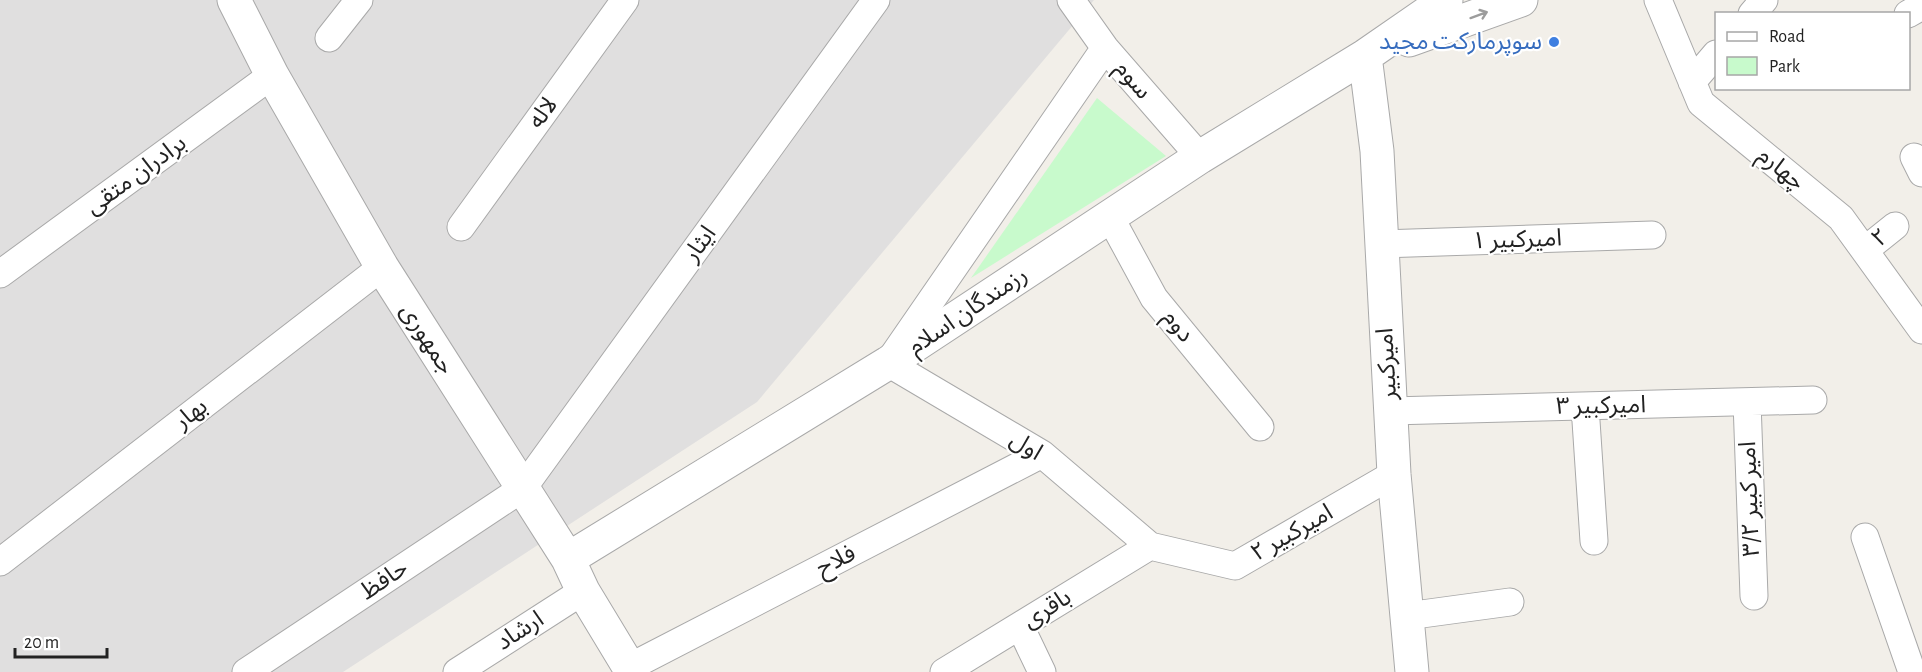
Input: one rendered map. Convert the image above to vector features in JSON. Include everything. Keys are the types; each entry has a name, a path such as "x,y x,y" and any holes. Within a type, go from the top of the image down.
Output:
{"street":[{"name":"جمهوری","path":"234,0 272,75 382,267 568,560 583,591 631,670"},
{"path":"329,38 359,0"},
{"name":"لاله","path":"461,227 625,0"},
{"name":"ایثار","path":"523,488 876,0"},
{"name":"سوم","path":"1071,0 1105,48 1200,157"},
{"name":"رزمندگان اسلام","path":"568,560 888,363 1200,157 1365,56 1446,0"},
{"name":"رزمندگان اسلام","path":"1365,56 1521,0"},
{"name":"چهارم","path":"1658,0 1701,104 1841,218 1922,330"},
{"path":"1754,12 1764,0"},
{"path":"888,363 1105,48"},
{"path":"1692,82 1715,55"},
{"name":"امیرکبیر","path":"1365,56 1377,151 1394,474 1412,672"},
{"name":"برادران متقی","path":"0,274 272,75"},
{"name":"دوم","path":"1110,217 1154,298 1260,427"},
{"name":"۲","path":"1865,250 1895,226"},
{"name":"امیرکبیر ۱","path":"1381,244 1652,235"},
{"name":"بهار","path":"0,562 382,267"},
{"name":"اول","path":"888,363 1042,454 1150,546"},
{"name":"امیرکبیر ۳","path":"1390,411 1813,400"},
{"name":"امیر کبیر ۳/۲","path":"1747,402 1754,596"},
{"path":"1585,406 1594,541"},
{"name":"فلاح","path":"631,670 1042,454"},
{"name":"امیرکبیر ۲","path":"1150,546 1235,566 1394,474"},
{"name":"حافظ","path":"246,672 523,488"},
{"path":"1865,537 1912,672"},
{"name":"باقری","path":"944,672 1150,546"},
{"name":"ارشاد","path":"458,672 583,591"},
{"path":"1407,616 1510,602"},
{"path":"1020,626 1042,672"}],"shaded area":[{"path":"0,0 1094,0 757,402 343,672 0,672"}],"green space":[{"path":"1097,98 1166,156 971,278"}],"place":[{"name":"سوپرمارکت مجید","path":"1554,42"}]}
